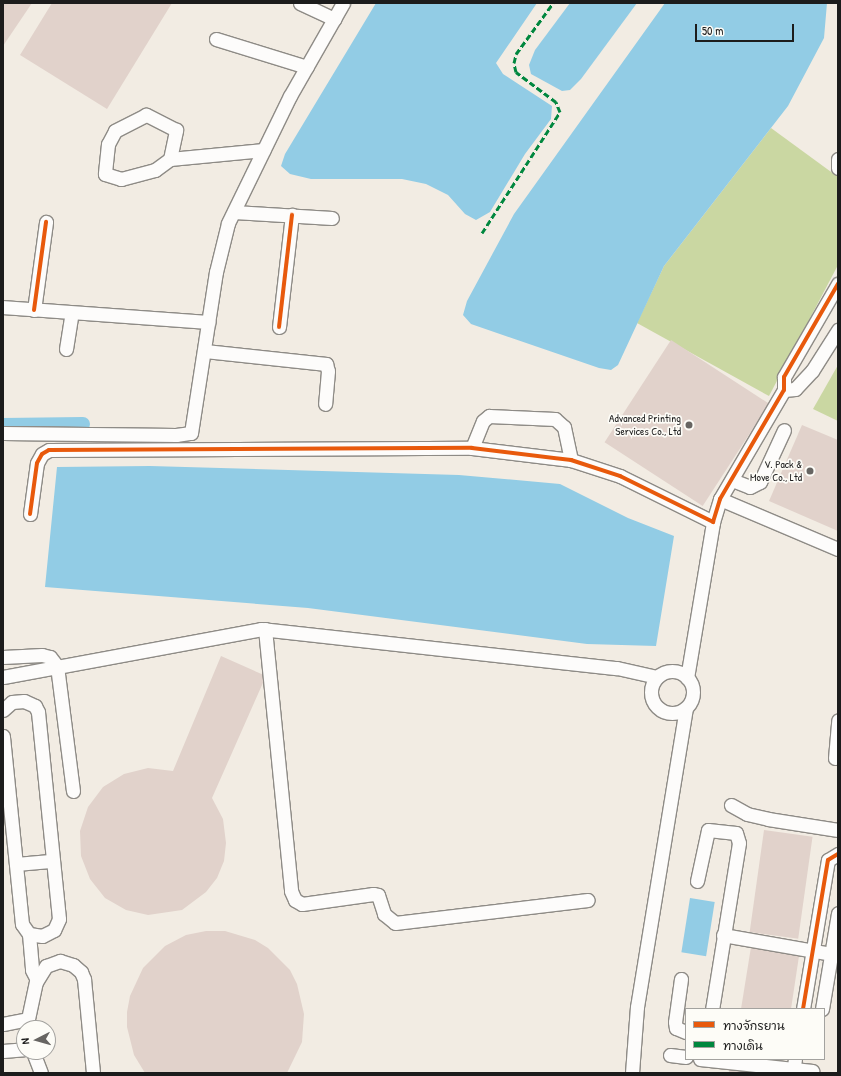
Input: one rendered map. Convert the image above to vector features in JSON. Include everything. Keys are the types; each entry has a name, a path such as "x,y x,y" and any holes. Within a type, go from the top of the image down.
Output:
{"street":[{"path":"300,3 334,19"},
{"path":"3,433 176,435 191,433 205,351 216,272 228,223 307,67 344,3"},
{"path":"216,39 307,67"},
{"path":"170,159 176,130 146,115 115,131 108,144 105,174 121,179 155,170 170,159 264,150"},
{"path":"838,159 838,168"},
{"path":"234,212 332,218"},
{"path":"279,327 292,215"},
{"path":"34,310 46,222"},
{"path":"687,678 713,522 720,499 784,390 784,377 838,284"},
{"path":"3,307 208,322"},
{"path":"66,349 72,313"},
{"path":"784,390 794,389 812,371 838,330"},
{"path":"205,351 326,364 328,371 325,404"},
{"path":"472,448 483,421 490,416 555,419 564,427 571,460"},
{"path":"732,480 750,488 760,482 784,430"},
{"path":"30,514 37,463 42,454 49,450 472,448 571,460 620,476 713,522"},
{"path":"720,499 838,549"},
{"path":"3,677 265,629 609,667 657,678"},
{"path":"265,629 291,892 295,900 302,904 373,894 378,895 381,900 384,914 395,923 588,900"},
{"path":"3,657 42,655 50,657 57,666 73,791"},
{"path":"632,1073 637,1008 686,709 693,696 691,683 682,674 669,671 657,678 651,689 651,697 659,709 672,713 686,709"},
{"path":"3,710 12,702 24,701 35,706 38,712 53,861 57,925 54,930 42,936 29,934"},
{"path":"835,758 838,720"},
{"path":"3,736 5,774 22,924 29,934 32,970 37,980"},
{"path":"731,805 748,814 768,819 838,830"},
{"path":"697,880 708,830 736,833 739,843 712,1008"},
{"path":"803,1008 828,860 838,854"},
{"path":"16,864 53,861"},
{"path":"822,1008 838,913"},
{"path":"723,935 832,954"},
{"path":"3,1024 28,1019 37,980 46,966 55,962 67,963 81,972 84,979 94,1073"},
{"path":"681,979 675,1022 676,1028 685,1032"},
{"path":"3,1051 16,1050"},
{"path":"670,1055 685,1057"},
{"path":"35,1060 41,1073"},
{"path":"712,1060 813,1068"}],"green space":[{"path":"771,128 838,177 838,265 769,396 637,323 664,266"},
{"path":"838,365 838,421 813,409"}],"water":[{"path":"376,3 537,3 496,63 503,74 552,106 551,119 525,154 490,212 476,220 465,214 448,195 426,184 402,179 311,179 290,174 281,166 285,154"},
{"path":"570,3 637,3 581,79 570,90 562,91 531,74 529,65 535,50"},
{"path":"665,3 827,3 824,38 788,106 664,266 618,365 611,370 599,368 471,324 463,315 467,301 514,214"},
{"path":"150,466 459,475 560,484 628,518 674,536 656,646 587,644 308,608 45,587 57,467"},
{"path":"690,898 715,902 706,956 681,952"}],"building":[{"path":"3,3 32,3 3,46"},
{"path":"52,3 172,3 107,109 20,55"},
{"name":"Advanced Printing Services Co., Ltd","path":"671,340 769,404 703,506 605,442"},
{"name":"V. Pack & Move Co., Ltd","path":"802,425 838,440 838,531 769,501"},
{"path":"221,656 266,676 212,798 223,819 226,843 224,861 217,878 206,892 182,910 148,915 126,910 105,898 90,879 81,856 80,831 88,807 103,787 124,774 148,768 173,771"},
{"path":"764,830 813,837 798,939 750,932"},
{"path":"206,931 225,931 255,940 268,948 290,970 297,984 304,1014 302,1042 287,1073 145,1073 134,1055 127,1027 127,1012 130,996 143,968 165,946 186,935"},
{"path":"751,947 799,956 791,1008 741,1008"},
{"path":"729,1070 774,1072 774,1073 729,1073"}],"waterway":[{"path":"3,425 83,424"}],"marked path":[{"path":"482,233 560,112 556,102 516,72 514,63 516,54 553,3"}],"cycle path":[{"path":"279,327 292,215"},
{"path":"34,310 46,222"},
{"path":"30,514 37,463 42,454 49,450 472,448 571,460 620,476 713,522 720,499 784,390 784,377 838,284"},
{"path":"803,1008 828,860 838,854"}],"place":[{"name":"Advanced Printing Services Co., Ltd","path":"689,425"},
{"name":"V. Pack & Move Co., Ltd","path":"810,471"}]}
